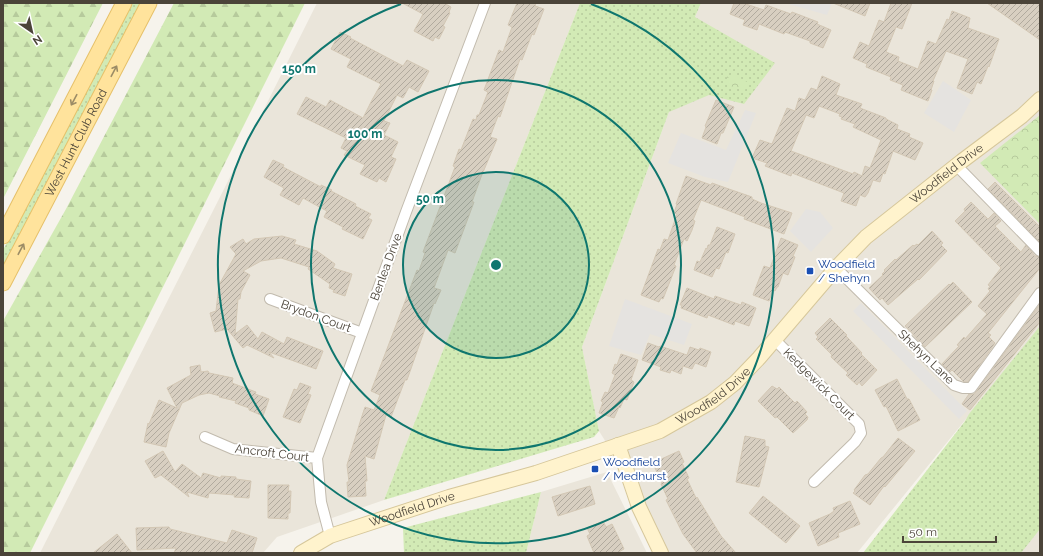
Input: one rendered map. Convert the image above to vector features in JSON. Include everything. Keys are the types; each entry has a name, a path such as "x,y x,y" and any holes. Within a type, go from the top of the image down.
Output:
{"main road":[{"name":"West Hunt Club Road","path":"3,236 124,3"},
{"name":"West Hunt Club Road","path":"3,283 149,3"}],"street":[{"name":"Benlea Drive","path":"330,536 321,502 317,458 485,3"},
{"name":"Woodfield Drive","path":"302,553 330,536 449,497 536,472 660,431 712,402 735,383 775,340 836,268 866,237 1022,116 1040,99"},
{"path":"957,166 1040,252"},
{"name":"Shehyn Lane","path":"836,268 954,385 963,388 971,388 1040,293"},
{"name":"Brydon Court","path":"270,299 362,333"},
{"name":"Kedgewick Court","path":"775,340 859,424 861,433 856,442 814,482"},
{"name":"Ancroft Court","path":"205,437 233,449 317,458"},
{"path":"618,445 639,507 661,553"}],"shaded area":[{"path":"317,3 580,3 384,500 277,537 263,553 40,553 222,193"},
{"path":"701,3 1040,3 1040,328 857,553 668,553 619,463 599,431 582,347 669,112 695,17"},
{"path":"785,3 832,3 827,15"},
{"path":"943,81 971,100 954,132 924,113"},
{"path":"745,110 756,113 728,182 705,177 668,163 681,133 726,150"},
{"path":"806,209 820,212 833,228 811,252 790,231"},
{"path":"625,299 692,324 684,345 650,334 641,355 609,346"},
{"path":"861,303 967,411 959,419 853,311"},
{"path":"607,472 647,553 526,553 541,492"},
{"path":"1040,526 1040,553 1018,553"}],"green space":[{"path":"3,3 103,3 3,199"},
{"path":"132,3 142,3 3,269 3,250"},
{"path":"174,3 305,3 30,553 3,553 3,321 66,209"},
{"path":"580,3 701,3 695,17 775,63 744,104 709,95 669,112 582,347 599,431 594,437 384,500"},
{"path":"732,74 747,82 749,88 743,90 727,85 727,77"},
{"path":"1040,115 1040,224 980,163"},
{"path":"1040,326 1040,529 1021,553 863,553 969,414"},
{"path":"541,492 526,553 404,553 403,528"}],"building":[{"path":"402,3 444,3 451,7 450,13 443,26 445,27 439,39 435,37 433,41 414,31 423,14"},
{"path":"517,3 536,3 535,6 544,9 522,60 520,59 500,117 498,116 490,137 497,139 481,177 472,202 474,202 455,253 448,250 434,288 441,290 435,304 434,303 407,380 405,380 391,417 386,415 374,459 365,456 367,481 365,481 366,496 348,497 347,482 349,482 347,465 365,407 374,410 380,395 371,391 417,270 419,271 425,253 423,252 455,167 453,166 459,149 461,150 473,119 476,120 477,115 479,115 488,92 484,90 499,50 503,52 512,27 508,25"},
{"path":"734,3 743,3 764,10 766,5 791,14 792,12 818,22 817,24 831,30 823,48 810,43 810,41 785,32 784,34 759,24 757,30 743,25 745,20 730,14"},
{"path":"833,3 870,3 865,16"},
{"path":"891,3 912,3 902,29 896,27 886,52 899,57 898,61 918,69 928,41 936,44 947,19 949,20 952,11 970,18 968,28 999,39 981,84 977,82 972,94 957,88 968,59 946,51 933,81 932,90 928,101 901,90 903,85 890,80 891,77 866,67 867,64 853,58 860,42 869,46 879,20 884,22"},
{"path":"987,3 1040,3 1040,40 1010,19"},
{"path":"340,32 403,66 407,60 429,71 418,92 409,87 403,98 397,95 384,121 390,123 384,135 398,142 391,157 396,159 386,182 379,178 377,182 360,174 365,165 344,155 347,151 341,148 346,138 297,114 306,97 326,107 330,100 363,118 381,84 347,67 351,59 331,49"},
{"path":"822,76 840,84 836,95 862,104 860,108 886,118 898,125 897,129 910,134 909,137 923,143 915,160 893,151 885,174 883,173 880,182 873,180 868,193 865,197 860,195 856,206 841,201 844,193 792,173 791,176 765,166 767,163 752,158 760,140 772,144 787,108 795,111 799,98 805,100 811,88 817,90","holes":["819,106 840,114 839,116 842,117 841,119 855,124 853,127 881,140 870,168 865,166 862,176 791,151 806,115 814,118"]},
{"path":"716,100 734,107 717,144 702,138 706,127 705,126"},
{"path":"273,160 321,187 321,185 332,190 331,191 356,204 355,206 371,214 368,218 372,220 363,239 342,229 343,227 324,217 327,211 303,198 299,205 280,195 284,188 264,177"},
{"path":"686,176 711,185 712,183 752,197 752,199 761,203 792,213 784,234 744,219 745,217 701,200 693,220 695,221 692,230 687,241 684,239 674,265 676,266 663,299 661,298 659,302 641,295 658,249 660,250 664,239 668,240 677,214 674,213 676,204"},
{"path":"995,182 1040,227 1040,242 988,189"},
{"path":"971,202 988,219 994,213 1001,221 995,226 1021,252 1026,245 1035,256 1040,257 1040,268 988,333 991,335 989,337 995,343 968,382 964,382 952,370 950,372 942,364 959,346 957,345 964,337 965,339 987,314 978,306 990,291 988,289 990,286 988,285 1001,268 955,221 965,211 964,209"},
{"path":"717,227 735,234 728,253 726,252 719,269 716,268 712,277 694,270 697,261 700,262 706,248 707,249 708,245 710,245"},
{"path":"932,231 943,243 941,245 947,251 919,280 918,279 888,305 882,298 880,300 869,288 883,275 884,270 895,259 896,260 913,245 918,245"},
{"path":"282,236 296,240 294,244 317,251 335,264 333,268 352,274 345,296 333,292 334,290 329,288 330,284 308,269 309,267 281,258 261,261 243,271 250,275 241,292 240,299 238,299 235,334 247,325 258,339 262,332 284,344 287,337 323,351 316,369 269,352 274,358 247,345 243,348 227,329 215,332 210,313 216,311 219,285 236,254 230,247 243,239 246,244 254,239"},
{"path":"781,238 798,245 793,256 795,257 788,275 783,273 778,287 775,291 773,290 769,301 753,295 764,266 770,268"},
{"path":"953,282 972,302 925,347 905,326 949,284 950,285"},
{"path":"687,288 714,299 715,296 741,305 742,302 756,308 749,326 735,321 734,325 708,315 707,318 681,308 682,305 680,305"},
{"path":"1040,304 1040,322 970,410 962,404 969,394 974,394 976,392"},
{"path":"830,318 847,335 846,336 862,353 861,354 877,370 862,386 859,382 857,385 846,375 848,373 831,357 832,355 816,339 818,337 815,333"},
{"path":"648,343 687,355 690,347 699,350 700,348 711,352 706,367 695,363 692,369 683,366 681,374 671,370 670,373 660,370 661,367 642,360"},
{"path":"621,354 638,360 631,380 634,382 627,400 624,399 614,418 599,413 603,402 601,401 605,392 608,393 615,375 612,373 615,364 617,365"},
{"path":"200,365 201,372 208,371 209,373 233,378 232,383 256,392 255,394 269,399 263,416 249,410 249,408 235,403 236,401 209,393 199,395 182,403 169,433 166,447 144,442 148,423 149,424 159,400 177,408 167,388 191,375 190,367"},
{"path":"897,379 920,420 898,431 886,406 884,407 875,390"},
{"path":"300,383 311,387 308,394 311,395 300,423 283,417 294,389 297,390"},
{"path":"772,386 777,389 779,387 795,403 797,401 807,412 805,414 808,417 807,420 793,433 758,401"},
{"path":"745,436 765,440 765,446 769,447 759,487 736,482"},
{"path":"898,438 915,451 885,487 884,486 870,505 853,493 855,491 854,490 865,475 868,474"},
{"path":"163,451 175,472 182,464 201,478 203,473 221,478 221,476 236,477 236,479 251,481 249,498 234,497 235,495 209,493 208,498 187,492 189,497 161,475 155,478 145,461"},
{"path":"679,451 684,462 682,463 689,478 687,479 696,498 697,497 721,536 736,553 697,553 683,534 666,500 668,499 655,468 659,466 657,461"},
{"path":"268,485 289,485 288,491 291,491 290,513 288,513 288,519 268,518"},
{"path":"590,486 595,504 558,516 552,497"},
{"path":"763,496 800,526 786,543 749,513"},
{"path":"850,501 860,524 838,533 839,537 818,546 809,523 830,514 834,511 833,508"},
{"path":"603,521 606,527 612,524 624,549 617,553 594,553 587,536 590,534 587,528"},
{"path":"169,527 170,529 227,543 232,530 257,538 252,553 174,553 176,548 137,550 136,528"},
{"path":"117,534 132,553 93,553"}],"place":[{"name":"Woodfield / Shehyn","path":"810,271"},
{"name":"Woodfield / Medhurst","path":"595,469"}]}
